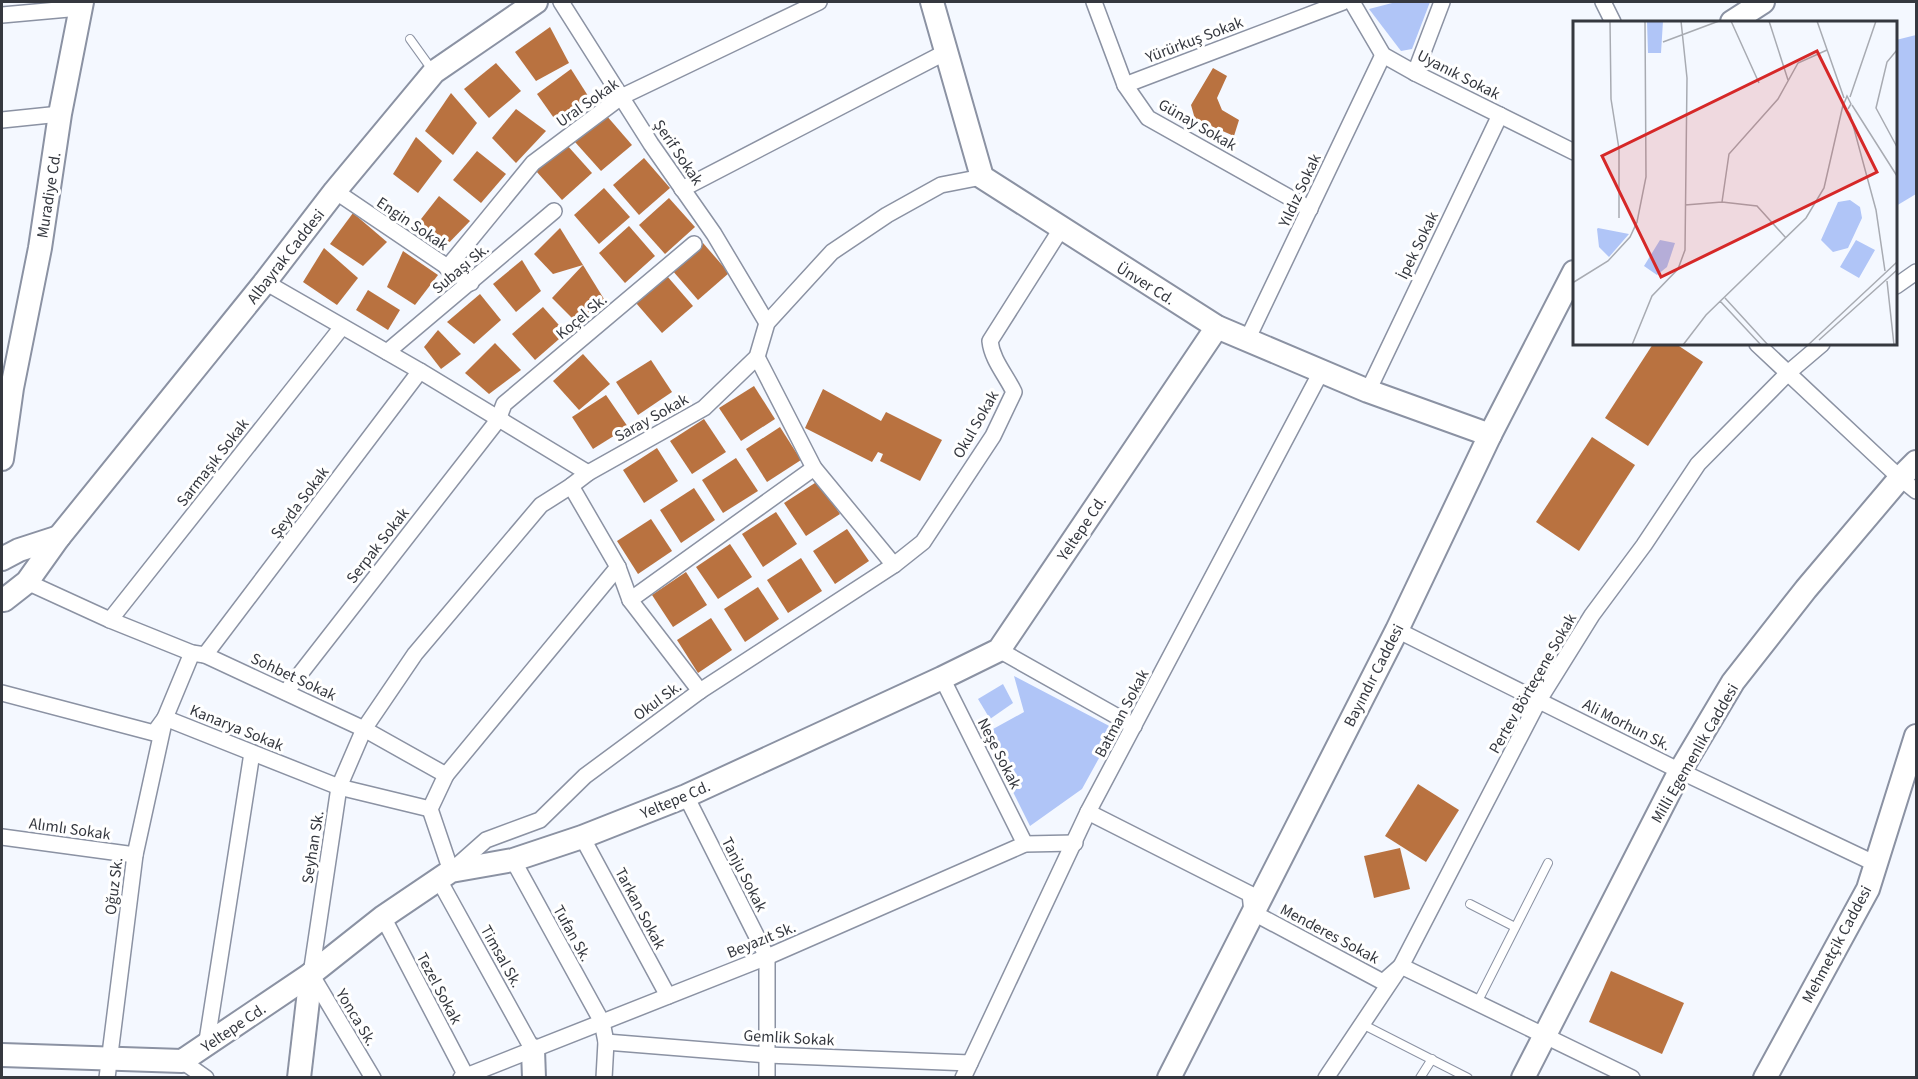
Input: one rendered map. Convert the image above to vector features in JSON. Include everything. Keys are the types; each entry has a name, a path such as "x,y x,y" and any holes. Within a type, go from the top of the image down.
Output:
{"street":[{"name":"Albayrak Caddesi","path":"3,603 27,582 59,537 265,282 335,191 434,72 537,2"},
{"name":"Şerif Sokak","path":"561,2 621,98 714,234 767,323"},
{"name":"Ural Sokak","path":"447,268 533,163 621,98 819,2"},
{"path":"932,2 982,177"},
{"name":"Günay Sokak","path":"1094,2 1125,85 1148,118 1310,209"},
{"name":"Yürürkuş Sokak","path":"1125,85 1343,2"},
{"path":"1352,2 1383,55"},
{"path":"1415,73 1442,2"},
{"path":"1603,2 1612,21"},
{"path":"1734,21 1762,2"},
{"path":"2,15 81,5"},
{"name":"Muradiye Cd.","path":"2,459 12,388 40,248 60,114 81,5"},
{"path":"682,189 946,52"},
{"name":"Uyanık Sokak","path":"1383,55 1573,151"},
{"name":"Yıldız Sokak","path":"1247,340 1383,55"},
{"path":"2,120 60,114"},
{"name":"İpek Sokak","path":"1368,391 1500,115"},
{"name":"Ünver Cd.","path":"982,177 1217,327 1368,391 1490,435"},
{"name":"Saray Sokak","path":"364,729 415,654 541,505 588,473 704,408 757,357 767,323 832,252 887,215 941,185 982,177"},
{"name":"Engin Sokak","path":"335,191 471,283"},
{"name":"Subaşı Sk.","path":"387,352 554,211"},
{"name":"Okul Sokak","path":"894,565 923,542 993,436 1014,392 1006,375 991,354 990,341 1061,228"},
{"name":"Koçel Sk.","path":"498,420 504,404 694,243"},
{"path":"1897,285 1917,272"},
{"name":"Bayındır Caddesi","path":"1169,1077 1396,630 1490,435 1573,276"},
{"path":"265,282 420,371 588,473"},
{"name":"Sarmaşık Sokak","path":"110,620 342,327"},
{"name":"Yeltepe Cd.","path":"2,1055 108,1069 182,1061 206,1047 311,974 383,917 445,876 513,860 582,837 686,796 999,650 1217,327"},
{"path":"1758,345 1908,484"},
{"name":"Pertev Börteçene Sokak","path":"1326,1077 1401,966 1539,700 1592,615 1644,545 1698,464 1789,372 1821,345"},
{"path":"757,357 814,468 894,565"},
{"name":"Batman Sokak","path":"963,1077 1088,812 1322,370"},
{"name":"Şeyda Sokak","path":"165,718 199,654 420,371"},
{"name":"Muradiye Cd.","path":"2,416 12,388"},
{"name":"Serpak Sokak","path":"285,692 498,420"},
{"name":"Milli Egemenlik Caddesi","path":"1523,1077 1680,771 1733,682 1806,589 1908,484 1917,462"},
{"path":"630,600 814,468"},
{"path":"571,486 618,567 630,600 700,692"},
{"path":"2,559 19,550 59,537"},
{"path":"2,565 8,582 3,603"},
{"name":"Okul Sk.","path":"445,876 486,840 540,820 585,776 700,692 894,565"},
{"path":"445,876 430,809 446,775 618,567"},
{"name":"Sohbet Sokak","path":"27,582 110,620 199,654 285,692 364,729 446,775"},
{"name":"Ali Morhun Sk.","path":"1396,630 1680,771 1876,864"},
{"path":"999,650 1134,726"},
{"name":"Neşe Sokak","path":"942,678 1025,844"},
{"name":"Kanarya Sokak","path":"2,693 153,733 165,718 339,787 430,809"},
{"name":"Oğuz Sk.","path":"108,1069 135,855 165,718"},
{"name":"Seyhan Sk.","path":"311,974 339,787 364,729"},
{"name":"Mehmetçik Caddesi","path":"1765,1077 1868,890 1917,736"},
{"path":"206,1047 252,753"},
{"name":"Tanju Sokak","path":"686,796 767,957 767,1077"},
{"path":"1088,812 1250,894 1252,912"},
{"name":"Alımlı Sokak","path":"2,837 135,855"},
{"name":"Tarkan Sokak","path":"582,837 668,996"},
{"name":"Beyazıt Sk.","path":"464,1077 767,957 1025,844 1075,843"},
{"name":"Tufan Sk.","path":"513,860 602,1022 606,1042 604,1077"},
{"name":"Timsal Sk.","path":"445,876 533,1050"},
{"name":"Menderes Sokak","path":"1252,912 1383,982 1401,966 1632,1077"},
{"name":"Tezel Sokak","path":"383,917 464,1077"},
{"path":"299,1077 311,974"},
{"name":"Yonca Sk.","path":"311,974 373,1077"},
{"name":"Gemlik Sokak","path":"606,1042 767,1055 970,1063"},
{"path":"533,1050 534,1077"},
{"path":"182,1061 206,1077"}],"lane":[{"path":"410,39 434,72"},
{"path":"1477,1003 1548,863"},
{"path":"1470,904 1515,927"},
{"path":"1362,1024 1468,1077"},
{"path":"1420,1077 1432,1059"},
{"path":"1448,1077 1452,1069"}],"shaded area":[{"path":"1396,2 1430,2 1412,49 1401,51 1369,9"},
{"path":"1916,35 1916,194 1897,205 1897,40"},
{"path":"1014,676 1115,729 1082,789 1030,826 984,734 1024,712"},
{"path":"1003,684 1013,703 990,719 978,699"}],"building":[{"path":"550,27 569,63 536,81 515,52"},
{"path":"496,63 521,91 489,118 464,89"},
{"path":"1213,68 1227,76 1217,98 1222,110 1239,120 1234,136 1195,119 1191,105"},
{"path":"571,69 590,99 556,121 537,94"},
{"path":"451,93 477,123 453,155 425,131"},
{"path":"516,109 546,131 516,163 492,138"},
{"path":"606,115 632,145 601,171 575,142"},
{"path":"416,137 442,161 418,193 393,174"},
{"path":"566,144 592,173 562,200 536,171"},
{"path":"477,151 506,174 481,203 453,180"},
{"path":"644,158 670,188 639,215 613,185"},
{"path":"604,188 630,217 599,244 574,215"},
{"path":"439,196 470,221 442,250 414,228"},
{"path":"669,198 695,227 665,254 639,225"},
{"path":"353,213 387,242 363,266 330,244"},
{"path":"629,226 655,256 625,283 599,253"},
{"path":"560,228 583,265 553,274 534,254"},
{"path":"703,243 729,273 698,300 672,270"},
{"path":"324,248 358,278 337,305 303,282"},
{"path":"403,251 438,275 415,305 387,287"},
{"path":"522,260 541,291 516,312 493,284"},
{"path":"583,265 604,299 577,323 552,298"},
{"path":"667,276 693,306 662,333 636,303"},
{"path":"368,290 400,310 388,330 356,310"},
{"path":"480,294 501,320 474,344 447,322"},
{"path":"543,307 566,333 535,360 512,334"},
{"path":"438,330 461,354 441,369 424,347"},
{"path":"495,343 521,370 489,394 465,373"},
{"path":"1652,345 1678,345 1703,362 1648,446 1605,418"},
{"path":"583,354 610,384 579,410 553,381"},
{"path":"651,360 672,392 638,415 616,382"},
{"path":"754,386 775,419 741,441 719,408"},
{"path":"823,389 881,421 886,412 942,440 920,481 880,461 883,454 878,452 872,462 805,428"},
{"path":"606,395 628,427 593,449 572,417"},
{"path":"704,419 726,452 692,474 670,441"},
{"path":"780,427 801,460 767,482 746,449"},
{"path":"1592,437 1635,465 1579,551 1536,522"},
{"path":"657,448 678,481 644,503 623,470"},
{"path":"736,458 758,491 723,513 702,480"},
{"path":"818,481 840,514 806,536 784,503"},
{"path":"694,488 715,520 681,543 660,510"},
{"path":"776,512 797,544 763,567 742,534"},
{"path":"651,519 672,551 638,574 617,541"},
{"path":"847,529 869,561 835,584 813,551"},
{"path":"730,544 752,577 718,599 696,567"},
{"path":"801,558 822,591 788,613 767,580"},
{"path":"686,572 707,605 673,627 652,595"},
{"path":"758,587 779,619 745,642 724,609"},
{"path":"711,618 732,650 698,673 677,640"},
{"path":"1418,784 1459,810 1426,862 1385,836"},
{"path":"1400,848 1410,889 1374,898 1364,856"},
{"path":"1611,971 1684,1003 1662,1054 1589,1022"}]}
